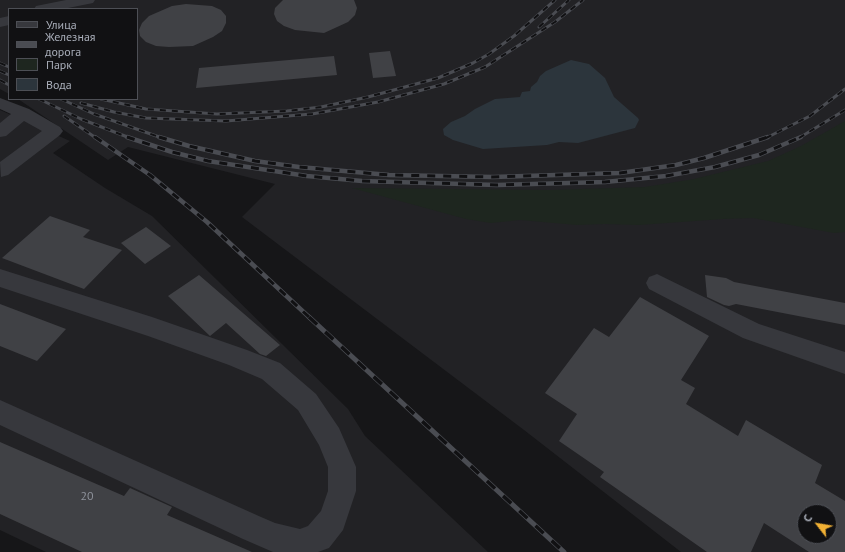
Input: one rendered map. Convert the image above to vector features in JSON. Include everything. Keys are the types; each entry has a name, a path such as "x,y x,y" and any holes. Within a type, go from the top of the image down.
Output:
{"lane":[{"path":"46,8 88,0"},
{"path":"0,103 23,113 54,132 1,171"},
{"path":"1,130 23,113"},
{"path":"0,278 174,334 238,357 271,372 307,402 329,437 342,467 342,492 333,520 318,537 300,544 275,538 253,529 0,412"},
{"path":"657,283 751,330 845,363"}],"shaded area":[{"path":"0,0 845,0 845,552 681,552 524,430 242,217 275,184 128,147 108,160 19,100 138,100 138,8 8,8 8,93 0,89"},
{"path":"0,110 70,141 53,153 105,188 152,216 348,409 365,436 488,552 46,552 0,530"}],"green space":[{"path":"845,121 845,232 834,233 753,218 639,225 577,225 520,220 491,223 466,219 352,188 550,190 645,187 694,179 768,161 801,146"}],"water":[{"path":"571,60 589,64 605,78 614,97 638,118 639,120 635,128 578,143 559,142 547,145 483,149 453,140 444,135 443,129 451,122 495,99 520,97 522,92 530,91 531,87 546,71"}],"building":[{"path":"283,0 354,0 357,8 355,15 348,22 324,33 295,30 284,26 277,21 274,14 275,8"},
{"path":"186,4 212,6 221,10 226,16 226,23 222,31 193,46 156,46 146,42 140,36 139,30 142,23 149,16 172,6"},
{"path":"390,51 396,76 373,78 369,53"},
{"path":"334,56 337,75 196,88 199,68"},
{"path":"50,216 90,230 83,237 122,250 84,289 2,258"},
{"path":"146,227 171,246 145,264 121,243"},
{"path":"199,275 280,345 266,356 260,354 226,323 210,336 168,296"},
{"path":"705,275 845,303 845,325 736,304 729,306 724,305 707,297"},
{"path":"640,297 709,336 681,380 695,388 686,404 738,436 746,420 822,465 815,483 845,501 845,552 809,552 764,523 751,552 707,552 600,477 604,472 559,441 577,414 545,393 594,328 609,337"},
{"path":"0,304 66,329 37,361 0,346"},
{"path":"0,442 124,496 130,488 172,507 167,515 252,552 82,552 0,514"}],"railway":[{"path":"106,100 146,109 217,114 287,111 321,107 368,97 438,78 473,63 489,54 514,36 555,0"},
{"path":"539,27 569,0"},
{"path":"81,103 114,112 146,118 226,121 312,114 378,102 444,84 485,67 555,22 583,0"},
{"path":"0,63 8,67"},
{"path":"0,71 8,75"},
{"path":"0,80 8,84"},
{"path":"768,137 810,116 845,89"},
{"path":"41,100 81,119 130,138"},
{"path":"63,100 94,114 160,137"},
{"path":"800,138 845,110"},
{"path":"64,116 96,138"},
{"path":"95,137 150,175 207,222 310,318"},
{"path":"160,137 189,146 255,161 299,167 389,175 493,177 620,173 676,165 704,158 768,137"},
{"path":"130,138 172,152 208,161 307,176 362,181 497,185 605,182 666,176 715,167 759,155 800,138"},
{"path":"309,317 564,552"}]}
